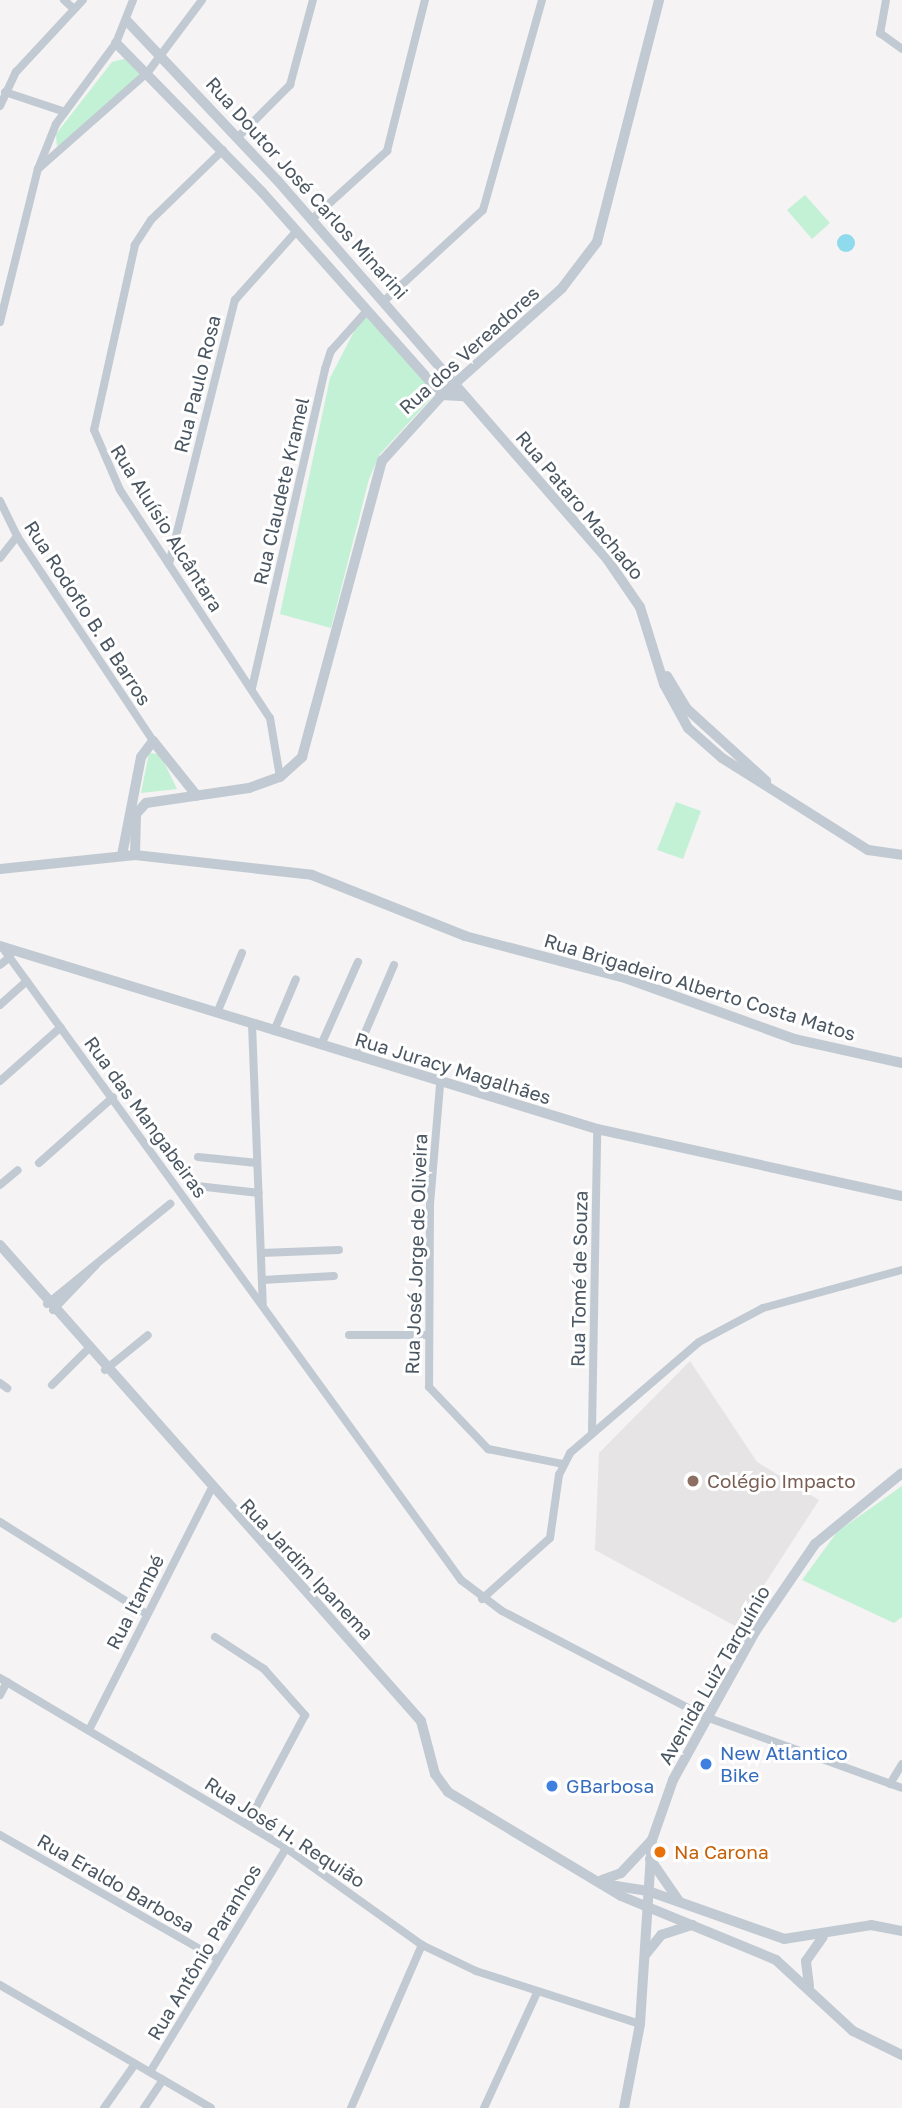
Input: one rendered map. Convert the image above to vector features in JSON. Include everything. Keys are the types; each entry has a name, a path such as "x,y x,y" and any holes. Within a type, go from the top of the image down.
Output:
{"street":[{"path":"64,0 74,9"},
{"path":"0,106 5,92 83,0"},
{"path":"0,323 38,169 65,112 116,43 127,21 133,0"},
{"path":"38,169 164,56 202,0"},
{"path":"238,137 290,85 313,0"},
{"path":"311,220 387,151 425,0"},
{"path":"384,301 483,210 542,0"},
{"name":"Rua dos Vereadores","path":"280,777 302,757 313,734 372,482 382,461 442,395 562,288 597,242 659,0"},
{"path":"886,0 880,33 902,49"},
{"name":"Rua Doutor José Carlos Minarini","path":"127,21 164,56 278,180 346,263 457,382"},
{"name":"Rua Doutor José Carlos Minarini","path":"116,43 148,72 262,192 332,277 442,395"},
{"path":"5,92 65,112"},
{"name":"Rua Aluísio Alcântara","path":"223,150 135,244 94,415 102,461 270,718 280,777"},
{"path":"262,192 278,180"},
{"name":"Rua Paulo Rosa","path":"169,565 235,300 295,233"},
{"path":"332,277 346,263"},
{"name":"Rua Claudete Kramel","path":"251,688 325,369 331,351 365,313"},
{"name":"Rua Pataro Machado","path":"457,382 464,396 627,585 651,648 688,728 709,747 868,850 902,855"},
{"path":"442,395 464,396"},
{"name":"Rua Rodoflo B. B Barros","path":"0,501 17,536 153,741"},
{"path":"0,558 17,536"},
{"name":"Rua Pataro Machado","path":"651,648 702,724 771,787"},
{"path":"688,728 702,724"},
{"path":"709,747 722,740"},
{"path":"122,855 141,757 153,741 197,796"},
{"path":"135,855 138,808 280,777"},
{"name":"Rua Brigadeiro Alberto Costa Matos","path":"0,869 135,855 312,875 465,936 625,978 794,1039 902,1063"},
{"name":"Rua das Mangabeiras","path":"1,946 113,1097 447,1567 482,1599 706,1717 902,1788"},
{"name":"Rua Juracy Magalhães","path":"1,946 321,1045 440,1085 597,1129 902,1196"},
{"path":"217,1013 242,953"},
{"path":"0,965 10,957"},
{"path":"321,1045 358,961"},
{"path":"355,1056 394,965"},
{"path":"274,1031 296,979"},
{"path":"0,1005 27,981"},
{"path":"252,1024 263,1306"},
{"path":"0,1081 61,1027"},
{"name":"Rua José Jorge de Oliveira","path":"440,1085 427,1335 429,1387 474,1438 503,1455 563,1464"},
{"path":"39,1163 113,1097"},
{"name":"Rua Tomé de Souza","path":"592,1430 597,1129"},
{"path":"198,1157 257,1163"},
{"path":"0,1185 18,1170"},
{"path":"197,1186 258,1193"},
{"path":"50,1307 170,1204"},
{"name":"Rua Jardim Ipanema","path":"0,1245 104,1370 421,1721 440,1784 646,1907 757,1950 810,1989 853,2031 902,2055"},
{"path":"261,1253 339,1250"},
{"path":"482,1599 550,1538 563,1464 592,1430 727,1325 807,1293 902,1270"},
{"path":"262,1280 334,1276"},
{"path":"104,1370 148,1335"},
{"path":"349,1335 427,1335"},
{"path":"52,1385 87,1350"},
{"name":"Avenida Luiz Tarquínio","path":"624,2108 640,2024 652,1840 673,1780 706,1717 816,1544 902,1473"},
{"name":"Rua Itambé","path":"89,1730 145,1613 211,1490"},
{"path":"0,1522 145,1613"},
{"path":"215,1637 264,1670 305,1715 247,1824"},
{"path":"0,1695 4,1680"},
{"name":"Rua José H. Requião","path":"4,1680 286,1848 422,1945 537,1993 640,2024"},
{"path":"890,1784 902,1764"},
{"name":"Rua Eraldo Barbosa","path":"0,1835 216,1958"},
{"path":"601,1882 621,1873 652,1840"},
{"name":"Rua Antônio Paranhos","path":"150,2072 216,1958 286,1848"},
{"path":"650,1859 679,1901"},
{"name":"Rua Jardim Ipanema","path":"601,1882 648,1891 774,1935 826,1935 871,1925 902,1931"},
{"path":"643,1957 661,1935 692,1925"},
{"path":"757,1950 772,1949 774,1935"},
{"path":"810,1989 806,1961 826,1935"},
{"path":"351,2108 422,1945"},
{"path":"0,1985 211,2108"},
{"path":"484,2108 537,1993"},
{"path":"104,2108 135,2064"},
{"path":"144,2108 163,2080"}],"shaded area":[{"name":"Colégio Impacto","path":"690,1361 757,1462 819,1500 737,1627 595,1550 599,1453"}],"green space":[{"path":"128,58 143,72 57,148 56,134 112,62"},
{"path":"805,195 830,223 812,239 787,210"},
{"path":"364,312 436,393 380,454 369,479 331,628 280,614 330,378"},
{"path":"149,753 160,754 177,789 141,793"},
{"path":"676,802 701,811 683,859 657,850"},
{"path":"902,1486 902,1617 894,1623 802,1580 837,1532"}],"water":[{"path":"846,234 852,237 855,243 852,249 846,252 840,249 837,243 840,237"}],"place":[{"name":"Colégio Impacto","path":"693,1481"},
{"name":"New Atlantico Bike","path":"706,1764"},
{"name":"GBarbosa","path":"552,1786"},
{"name":"Na Carona","path":"660,1852"}]}
